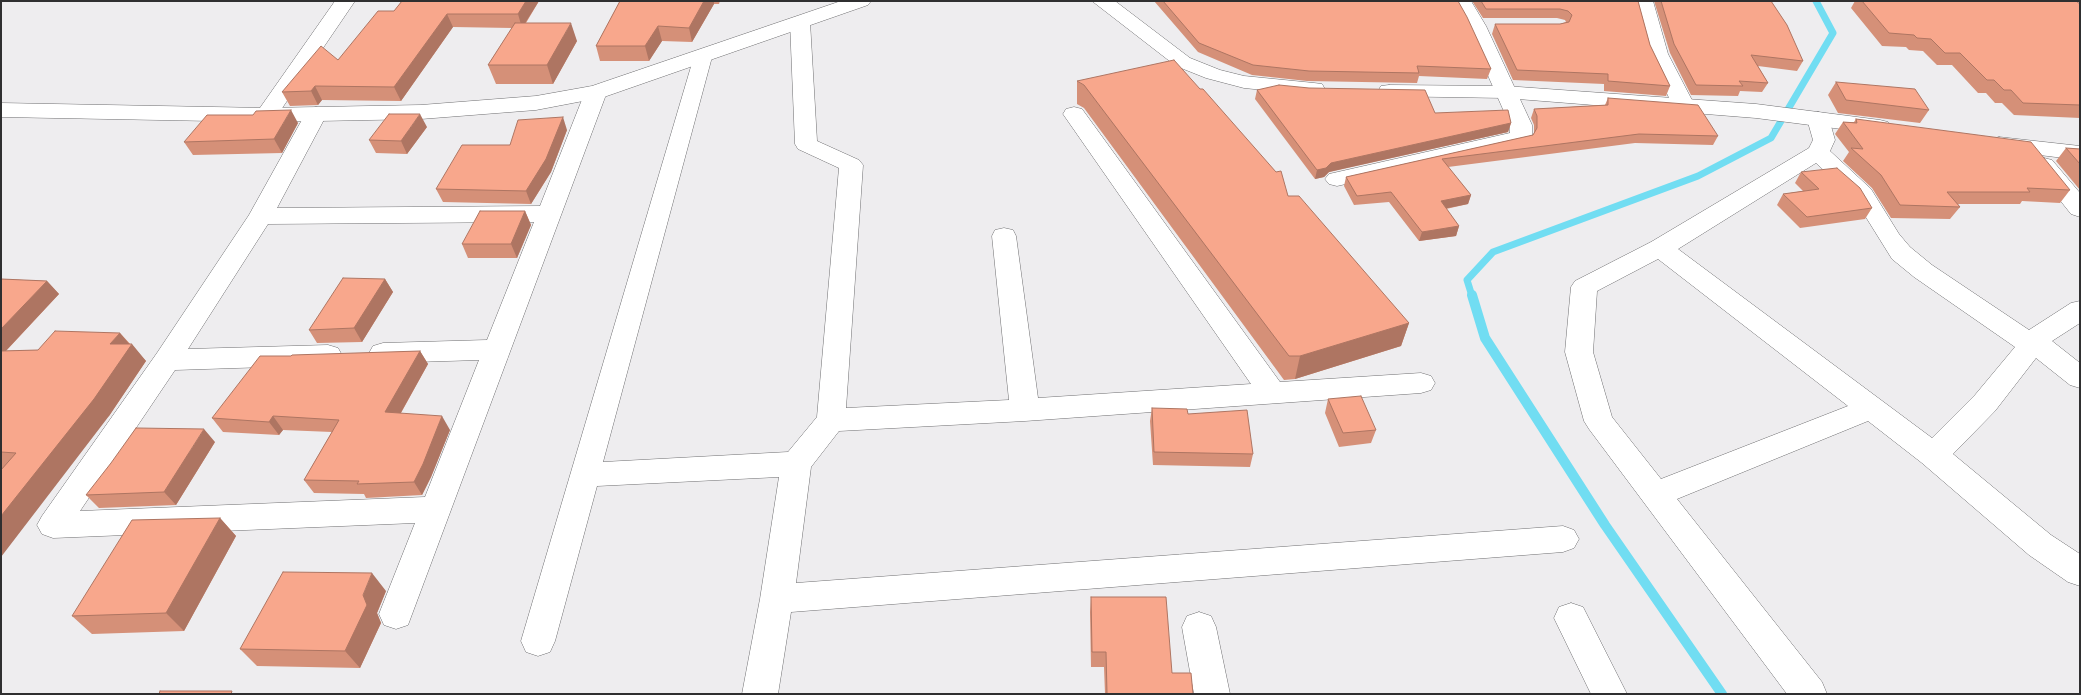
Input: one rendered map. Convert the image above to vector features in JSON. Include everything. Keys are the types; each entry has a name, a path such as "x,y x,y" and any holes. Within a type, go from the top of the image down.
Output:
{"street":[{"path":"266,115 344,1"},
{"path":"1,110 122,114 266,115 458,110 536,103 596,92 861,1"},
{"path":"1102,1 1183,62 1213,74 1244,82 1307,89 1337,90"},
{"path":"1337,178 1521,137 1520,124 1505,92 1485,26 1461,1"},
{"path":"1643,1 1658,54 1683,104"},
{"path":"760,694 777,599 796,464 831,420 851,166 806,144 800,22"},
{"path":"538,641 702,56"},
{"path":"1366,90 1505,92 1683,104 1756,111 1905,131"},
{"path":"396,614 596,92"},
{"path":"316,114 261,216 167,360 53,524 436,510"},
{"path":"1074,114 1273,394"},
{"path":"1808,118 1824,140 1818,152 1660,248 1584,287 1579,352 1600,421 1654,495 1699,549 1809,694"},
{"path":"1982,142 2080,153"},
{"path":"2030,148 2080,209"},
{"path":"1818,152 1863,194 1901,253 1923,271 2033,343 2080,378"},
{"path":"261,216 549,214"},
{"path":"1004,236 1025,410"},
{"path":"1660,248 1934,455 2040,545 2080,572"},
{"path":"1934,455 1985,404 2038,337 2080,310"},
{"path":"167,360 498,350"},
{"path":"831,420 1025,410 1421,383"},
{"path":"1654,495 1872,408"},
{"path":"584,474 796,464"},
{"path":"777,599 1563,539"},
{"path":"1571,618 1609,694"},
{"path":"1199,627 1212,694"}],"building":[{"path":"402,1 526,1 518,14 447,14 394,87 315,86 311,91 282,92 321,46 338,60 378,11 394,11"},
{"path":"620,1 704,1 689,28 658,26 645,46 596,46"},
{"path":"1163,1 1458,1 1491,69 1417,66 1419,73 1309,71 1253,65 1199,43"},
{"path":"1481,1 1638,1 1650,45 1670,86 1608,81 1608,74 1517,70 1495,24 1560,24 1569,22 1572,15 1568,11 1560,9 1486,9"},
{"path":"1661,1 1771,1 1787,25 1803,61 1751,55 1768,83 1739,81 1743,86 1696,85 1674,44"},
{"path":"1862,1 2076,1 2080,4 2080,105 2023,103 2011,90 2004,90 1994,80 1987,80 1960,53 1945,53 1931,39 1917,38 1914,35 1889,33"},
{"path":"515,23 571,23 547,65 488,65"},
{"path":"1174,60 1200,89 1203,89 1276,172 1281,171 1288,196 1299,196 1409,323 1300,356 1289,356 1084,85 1077,81"},
{"path":"1836,82 1915,89 1929,110 1846,100"},
{"path":"1279,85 1309,88 1425,90 1435,113 1508,110 1511,123 1331,163 1326,168 1317,170 1257,90"},
{"path":"1608,98 1698,105 1718,136 1639,134 1442,159 1471,195 1441,201 1459,226 1422,232 1391,192 1357,196 1346,177 1533,135 1537,128 1537,116 1534,109 1608,105"},
{"path":"291,110 274,139 184,142 207,115 253,115 256,111"},
{"path":"389,114 420,114 401,141 369,140"},
{"path":"563,117 546,159 526,191 436,189 462,145 510,145 518,120"},
{"path":"1856,119 2031,142 2070,190 2027,188 2030,192 1947,192 1960,207 1900,205 1881,175 1851,148 1863,149 1843,122 1857,123"},
{"path":"2066,148 2080,149 2080,164"},
{"path":"1837,168 1860,188 1872,208 1807,217 1783,194 1819,189 1801,172"},
{"path":"480,211 525,211 511,244 462,244"},
{"path":"343,278 385,279 354,328 309,330"},
{"path":"1,279 47,281 1,329"},
{"path":"55,331 120,333 110,344 132,344 94,399 1,516 1,470 16,453 1,452 1,351 38,350"},
{"path":"420,351 385,412 442,416 414,482 357,484 359,481 304,480 339,420 273,416 269,422 212,418 260,356"},
{"path":"1361,396 1376,430 1343,433 1328,399"},
{"path":"1152,408 1187,409 1188,414 1247,410 1253,454 1154,452"},
{"path":"136,428 204,429 164,492 86,495 111,463"},
{"path":"220,518 166,613 72,616 132,520"},
{"path":"283,572 372,573 363,595 367,605 345,651 240,649"},
{"path":"1091,597 1166,597 1172,673 1191,673 1193,694 1107,694 1106,652 1092,652"},
{"path":"160,691 232,691 231,694 159,694"}],"waterway":[{"path":"1472,296 1467,280 1493,252 1698,176 1771,138 1833,33 1816,1"},
{"path":"1472,295 1485,338 1605,525 1722,694"}]}
